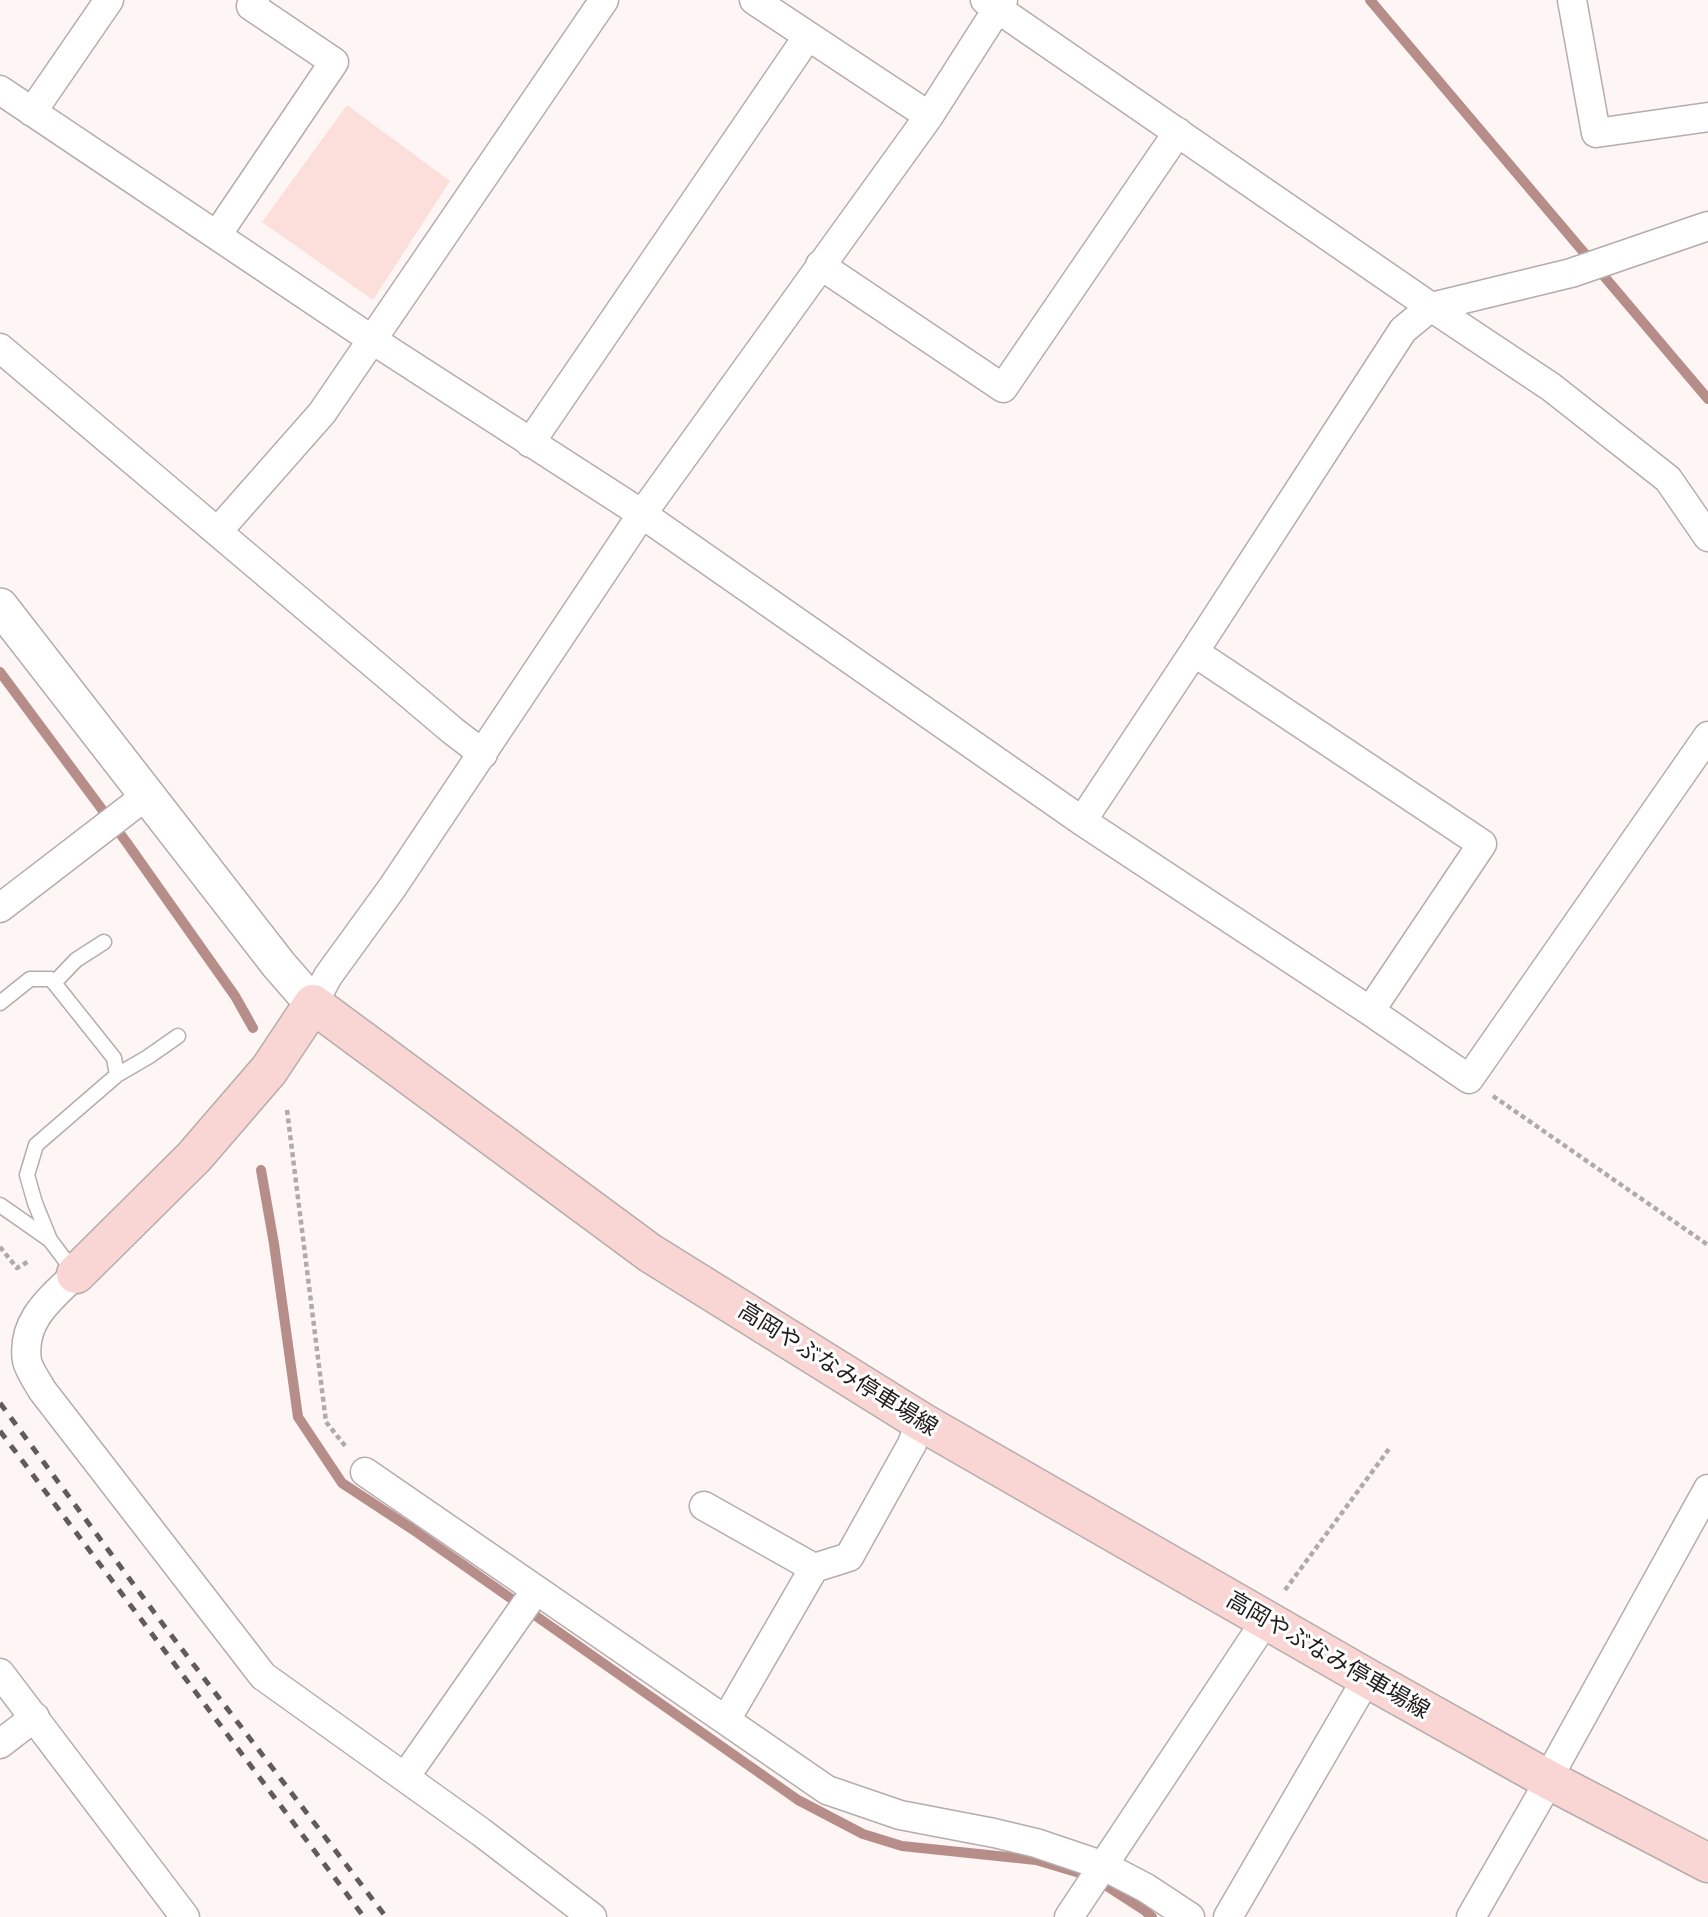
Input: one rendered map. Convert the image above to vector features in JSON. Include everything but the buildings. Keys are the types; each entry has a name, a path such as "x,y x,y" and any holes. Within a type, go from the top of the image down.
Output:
{"main road":[{"path":"76,1274 194,1157 269,1070 313,1004"},
{"name":"高岡やぶなみ停車場線","path":"313,1004 650,1253 920,1421 1367,1678 1549,1780 1708,1864"}],"street":[{"path":"32,112 109,0"},
{"path":"218,531 322,413 604,0"},
{"path":"754,0 929,116"},
{"path":"1572,0 1596,133 1708,117"},
{"path":"217,234 334,62 250,2"},
{"path":"0,606 139,802 313,1004 328,976 393,888 642,514 929,116 995,3 1431,307 1551,387 1668,479 1708,537"},
{"path":"530,443 808,36"},
{"path":"0,90 371,339 642,514 1082,821 1469,1079 1708,736"},
{"path":"820,265 1003,388 1178,132"},
{"path":"1082,821 1403,330 1431,307 1571,273 1708,226"},
{"path":"0,348 483,754"},
{"path":"1194,652 1482,844 1370,1012"},
{"path":"0,908 139,802"},
{"path":"76,1274 41,1308 27,1335 27,1363 42,1390 263,1676 481,1832 592,1917"},
{"path":"726,1720 814,1568 849,1557 912,1444 920,1421"},
{"path":"365,1472 827,1790 900,1815 1036,1843 1104,1866 1146,1888 1190,1917"},
{"path":"1471,1917 1708,1489"},
{"path":"704,1506 814,1568"},
{"path":"405,1777 536,1590"},
{"path":"1069,1917 1266,1620"},
{"path":"0,1673 185,1917"},
{"path":"1228,1917 1367,1678"},
{"path":"0,1744 35,1717"}],"lane":[{"path":"54,983 76,960 104,942"},
{"path":"0,1003 30,979 51,979 114,1058 117,1075"},
{"path":"76,1274 50,1240 35,1203 27,1175 36,1145 117,1075 148,1058 178,1036"},
{"path":"0,1205 50,1240"}],"path":[{"path":"1469,1079 1708,1245"},
{"path":"288,1110 326,1422 365,1472"},
{"path":"0,1247 17,1268 29,1261"},
{"path":"1266,1620 1389,1449"}],"shaded area":[{"path":"347,105 450,181 373,300 262,222"}],"waterway":[{"path":"1370,0 1708,399"},
{"path":"0,672 127,843 235,996 253,1028"},
{"path":"261,1170 298,1417 342,1483 412,1529 798,1800 863,1834 902,1846 1036,1860 1093,1877 1152,1917"}],"railway":[{"path":"0,1403 165,1627 386,1917"},
{"path":"0,1431 364,1917"}]}
